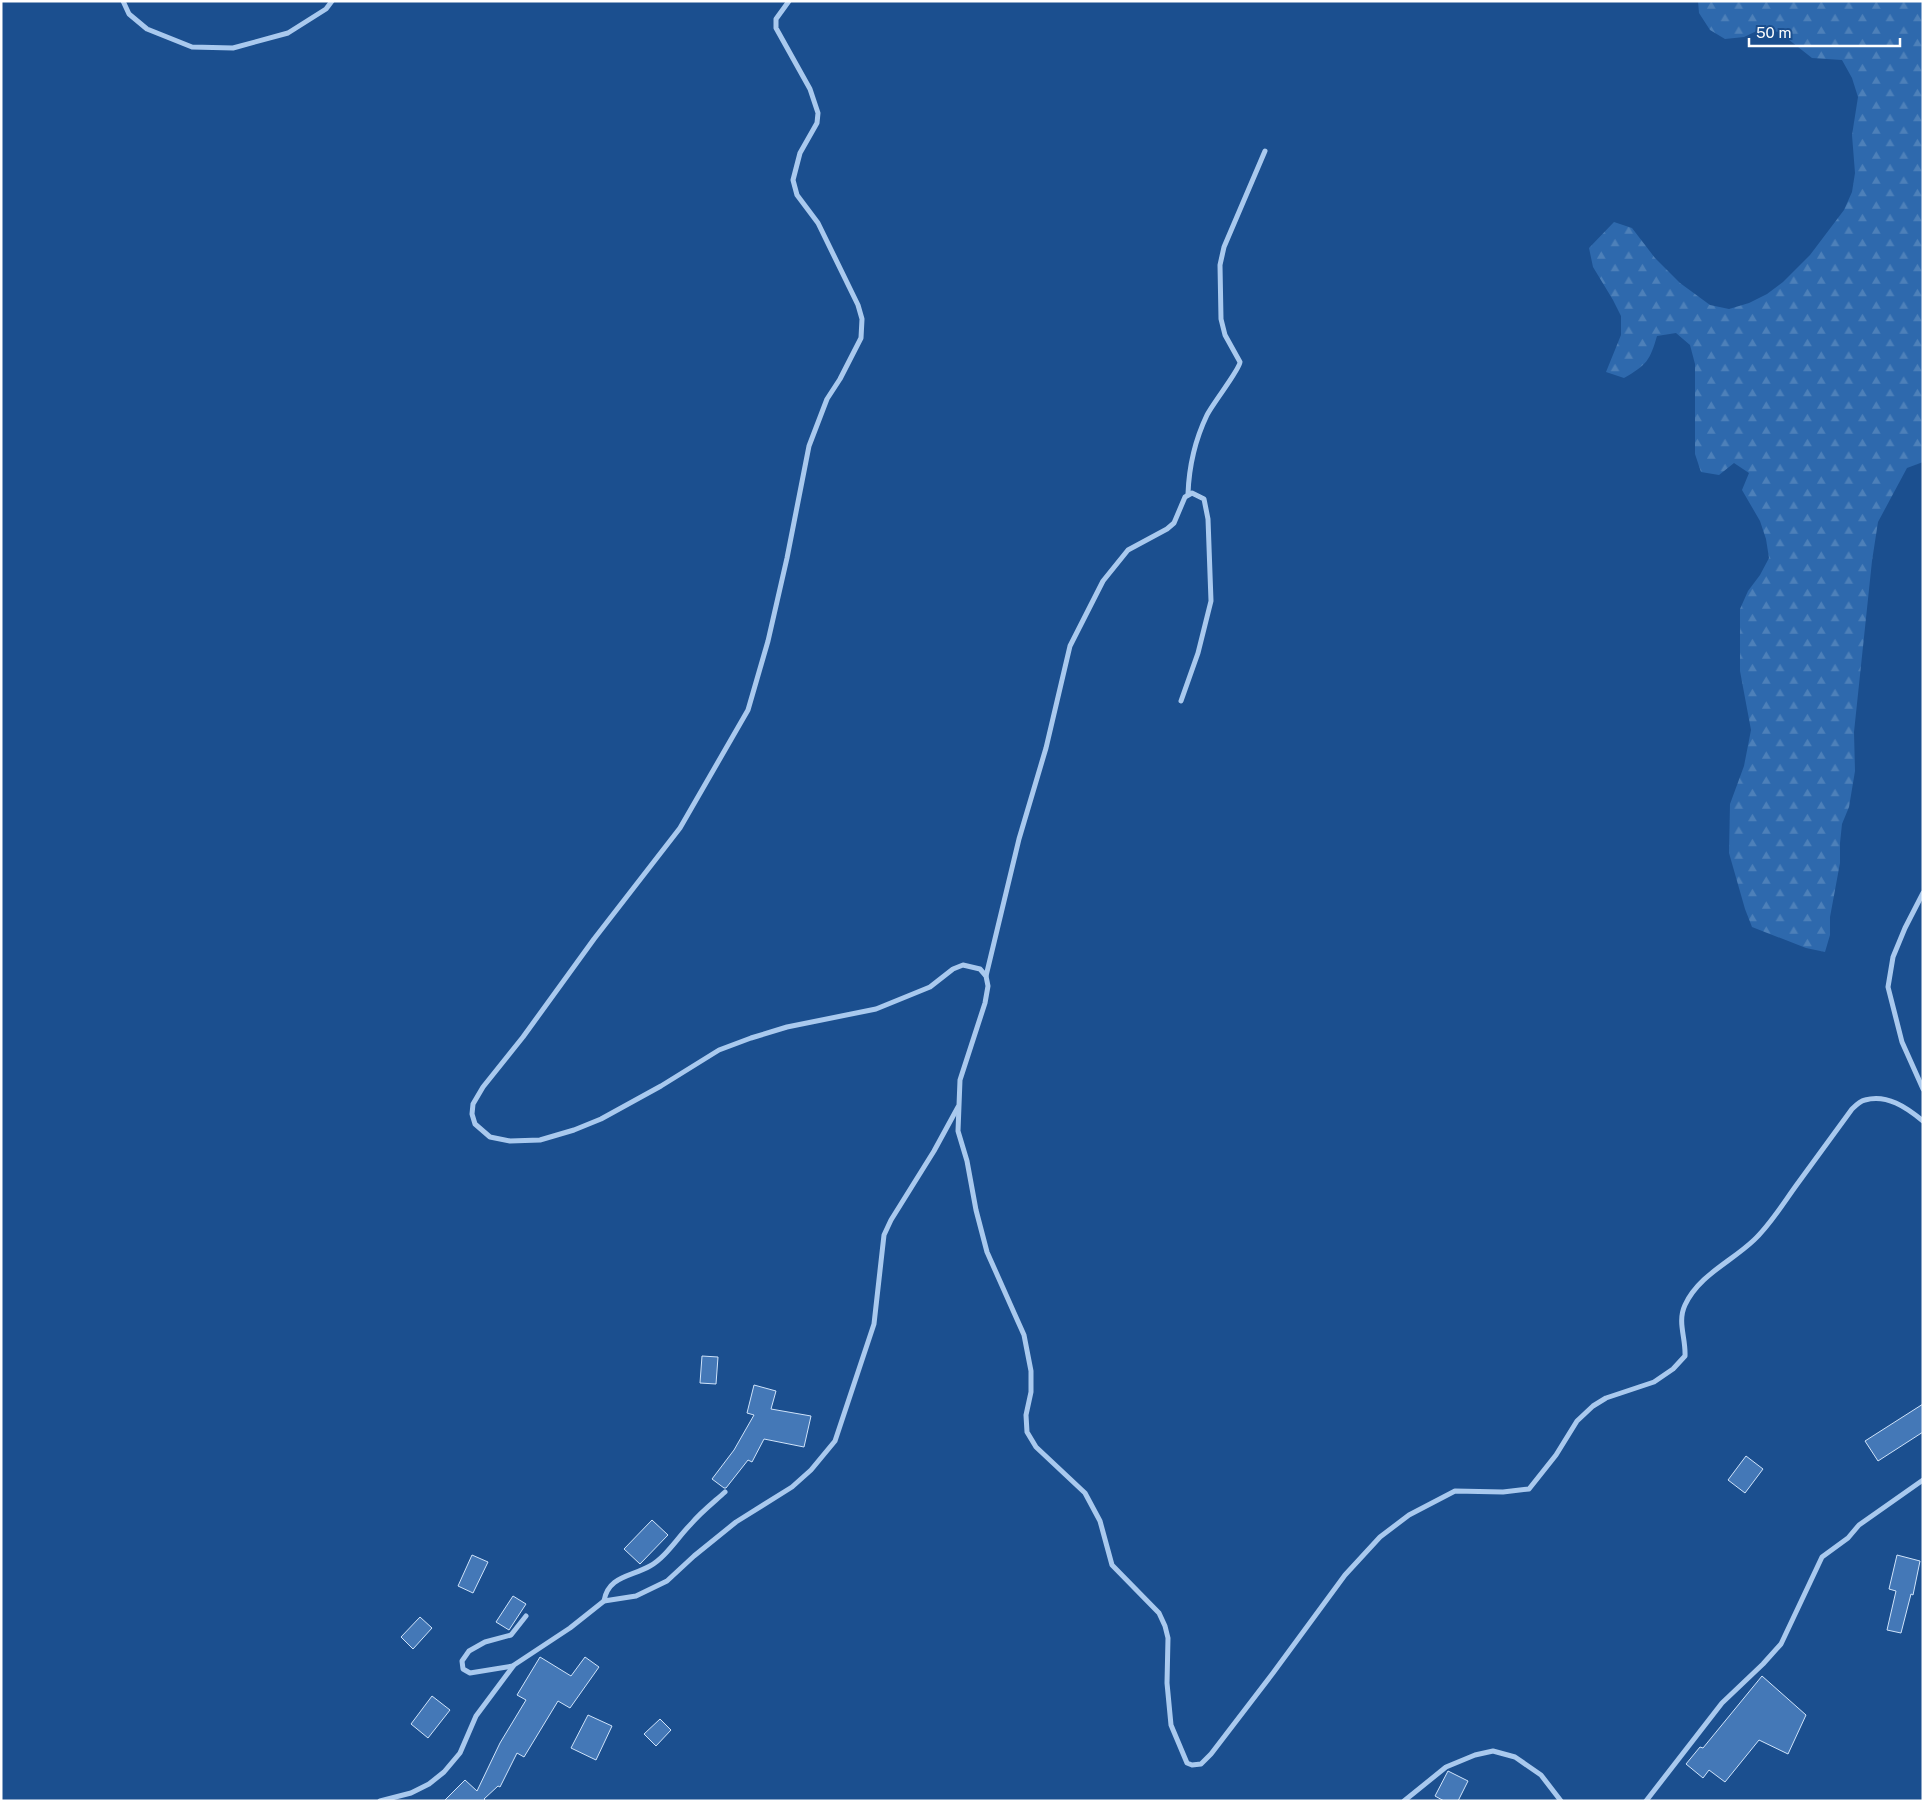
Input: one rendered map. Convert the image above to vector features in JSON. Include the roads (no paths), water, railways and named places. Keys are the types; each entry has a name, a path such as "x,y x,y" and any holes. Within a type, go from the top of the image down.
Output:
{"street":[{"path":"123,1 129,14 147,29 192,47 233,48 288,33 326,9 332,1"},
{"path":"789,1 776,19 776,28 810,90 818,113 817,123 800,153 793,180 796,195 818,223 858,305 862,319 861,338 840,380 827,399 809,446 787,558 768,641 748,710 680,828 594,939 484,1087 473,1104 474,1124 490,1137 510,1141 540,1140 574,1130 620,1109 719,1050 743,1041 787,1027 876,1009 930,987 952,969 963,965 980,969 986,976"},
{"path":"1265,151 1224,247 1220,265 1222,320 1225,335 1240,362 1240,366 1230,378 1208,414 1194,450 1189,470 1188,494 1174,523 1163,532 1128,550 1103,581 1070,646 1046,748 1019,839 986,976 988,986 985,1003 960,1080 958,1106 958,1131 967,1161 976,1210 987,1252 1024,1335 1031,1371 1031,1392 1026,1415 1027,1432 1036,1447 1085,1493 1100,1520 1112,1565 1158,1613 1162,1620 1168,1638 1167,1682 1171,1725 1187,1763 1201,1764 1211,1754 1236,1723 1344,1575 1380,1537 1409,1515 1455,1491 1503,1492 1529,1489 1556,1455 1577,1421 1593,1406 1606,1398 1654,1382 1673,1369 1685,1356 1686,1344 1680,1320 1685,1304 1696,1287 1708,1275 1754,1240 1781,1207 1852,1109 1863,1100 1882,1099 1900,1104 1923,1121"},
{"path":"1181,701 1198,653 1211,601 1206,508 1204,499 1197,494 1188,494"},
{"path":"1923,893 1893,957 1888,987 1902,1042 1923,1089"},
{"path":"380,1801 411,1793 429,1784 444,1772 460,1753 476,1716 514,1666 570,1628 604,1601 636,1596 667,1581 736,1522 792,1487 810,1470 835,1440 874,1324 884,1235 890,1220 934,1151 958,1106"},
{"path":"1646,1801 1722,1703 1781,1644 1822,1557 1848,1538 1859,1526 1923,1480"},
{"path":"604,1601 605,1593 610,1584 650,1566 659,1559 698,1516 725,1492"},
{"path":"514,1666 470,1673 463,1669 462,1661 469,1651 485,1642 511,1635 526,1616"},
{"path":"1404,1801 1446,1767 1476,1755 1493,1751 1515,1757 1541,1775 1560,1801"}]}
